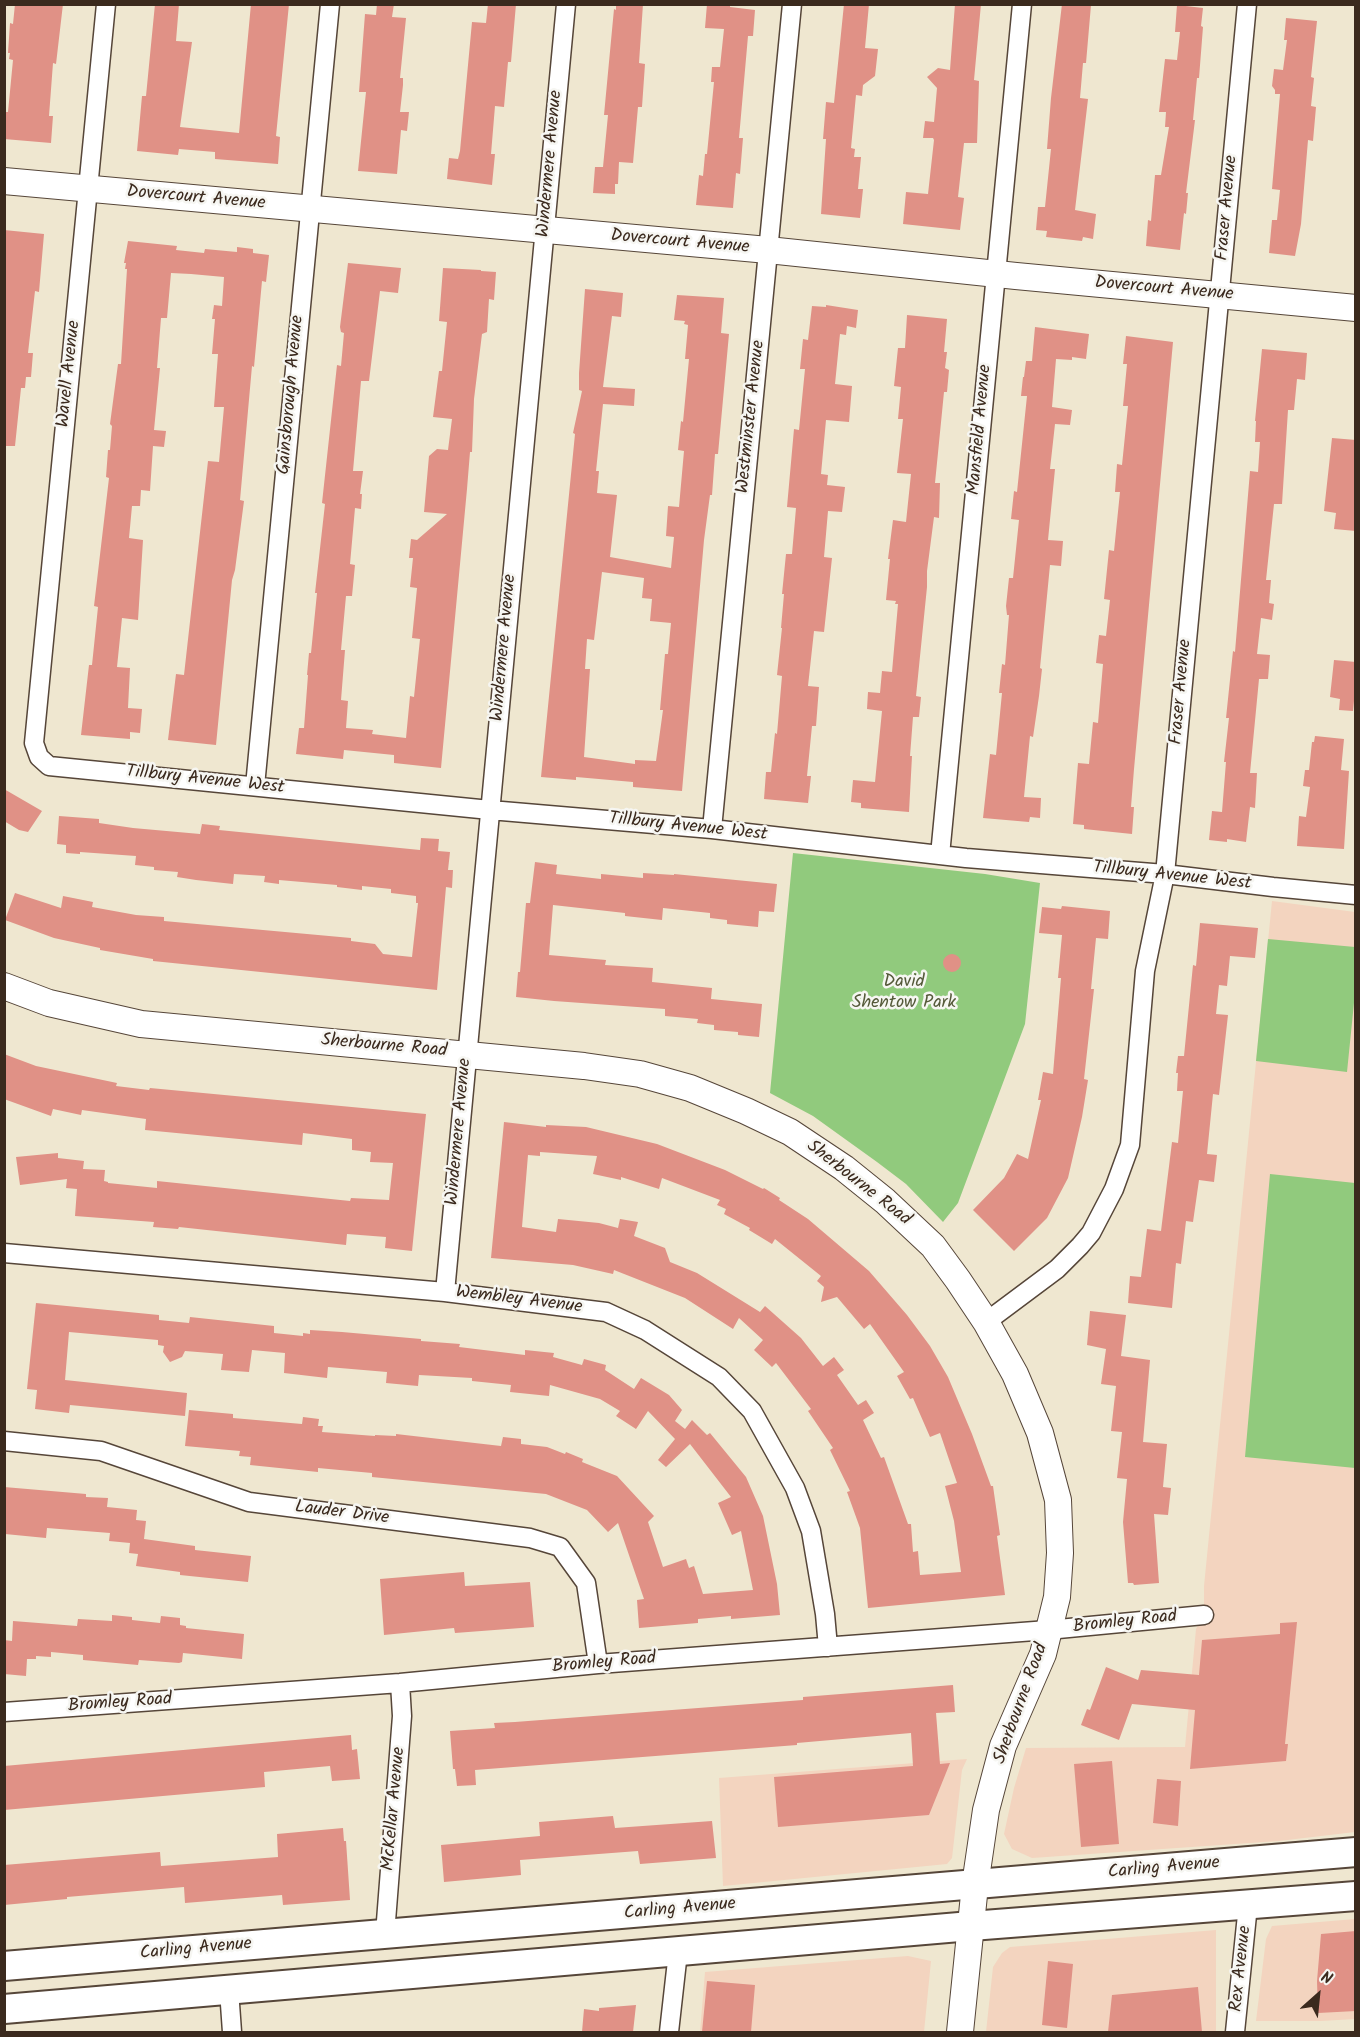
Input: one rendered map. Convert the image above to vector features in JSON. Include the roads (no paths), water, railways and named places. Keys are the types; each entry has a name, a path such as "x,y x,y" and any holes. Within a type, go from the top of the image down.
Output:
{"main road":[{"name":"Carling Avenue","path":"4,1966 1356,1852"},
{"path":"4,2009 971,1926 1356,1896"}],"street":[{"name":"Wavell Avenue","path":"34,743 106,4"},
{"name":"Gainsborough Avenue","path":"255,786 330,4"},
{"name":"Windermere Avenue","path":"445,1292 566,4"},
{"name":"Westminster Avenue","path":"712,828 792,4"},
{"name":"Mansfield Avenue","path":"940,855 1022,4"},
{"name":"Fraser Avenue","path":"986,1322 1057,1269 1091,1233 1114,1189 1130,1145 1146,971 1165,874 1247,4"},
{"name":"Dovercourt Avenue","path":"4,182 768,250 1356,308"},
{"name":"Tillbury Avenue West","path":"34,743 39,757 49,766 490,810 712,828 940,855 1165,874 1356,895"},
{"name":"Sherbourne Road","path":"4,986 49,1003 141,1024 584,1066 640,1074 690,1088 790,1132 844,1168 885,1201 933,1246 986,1322 1015,1374 1040,1433 1058,1500 1060,1553 1057,1597 1043,1654 1003,1746 986,1810 975,1885 960,2032"},
{"name":"Wembley Avenue","path":"4,1253 445,1292 606,1312 645,1329 719,1377 752,1411 795,1488 811,1531 825,1614 828,1647"},
{"name":"Lauder Drive","path":"4,1441 100,1450 249,1502 530,1538 560,1547 586,1583 597,1664"},
{"name":"Bromley Road","path":"4,1712 400,1683 597,1664 1048,1630 1204,1615"},
{"name":"McKellar Avenue","path":"385,1934 402,1716 400,1683"},
{"name":"Rex Avenue","path":"1235,2032 1248,1905"},
{"path":"669,2032 678,1952"},
{"path":"229,1990 232,2032"}],"park label":[{"name":"David Shentow Park","path":"904,993"}]}
